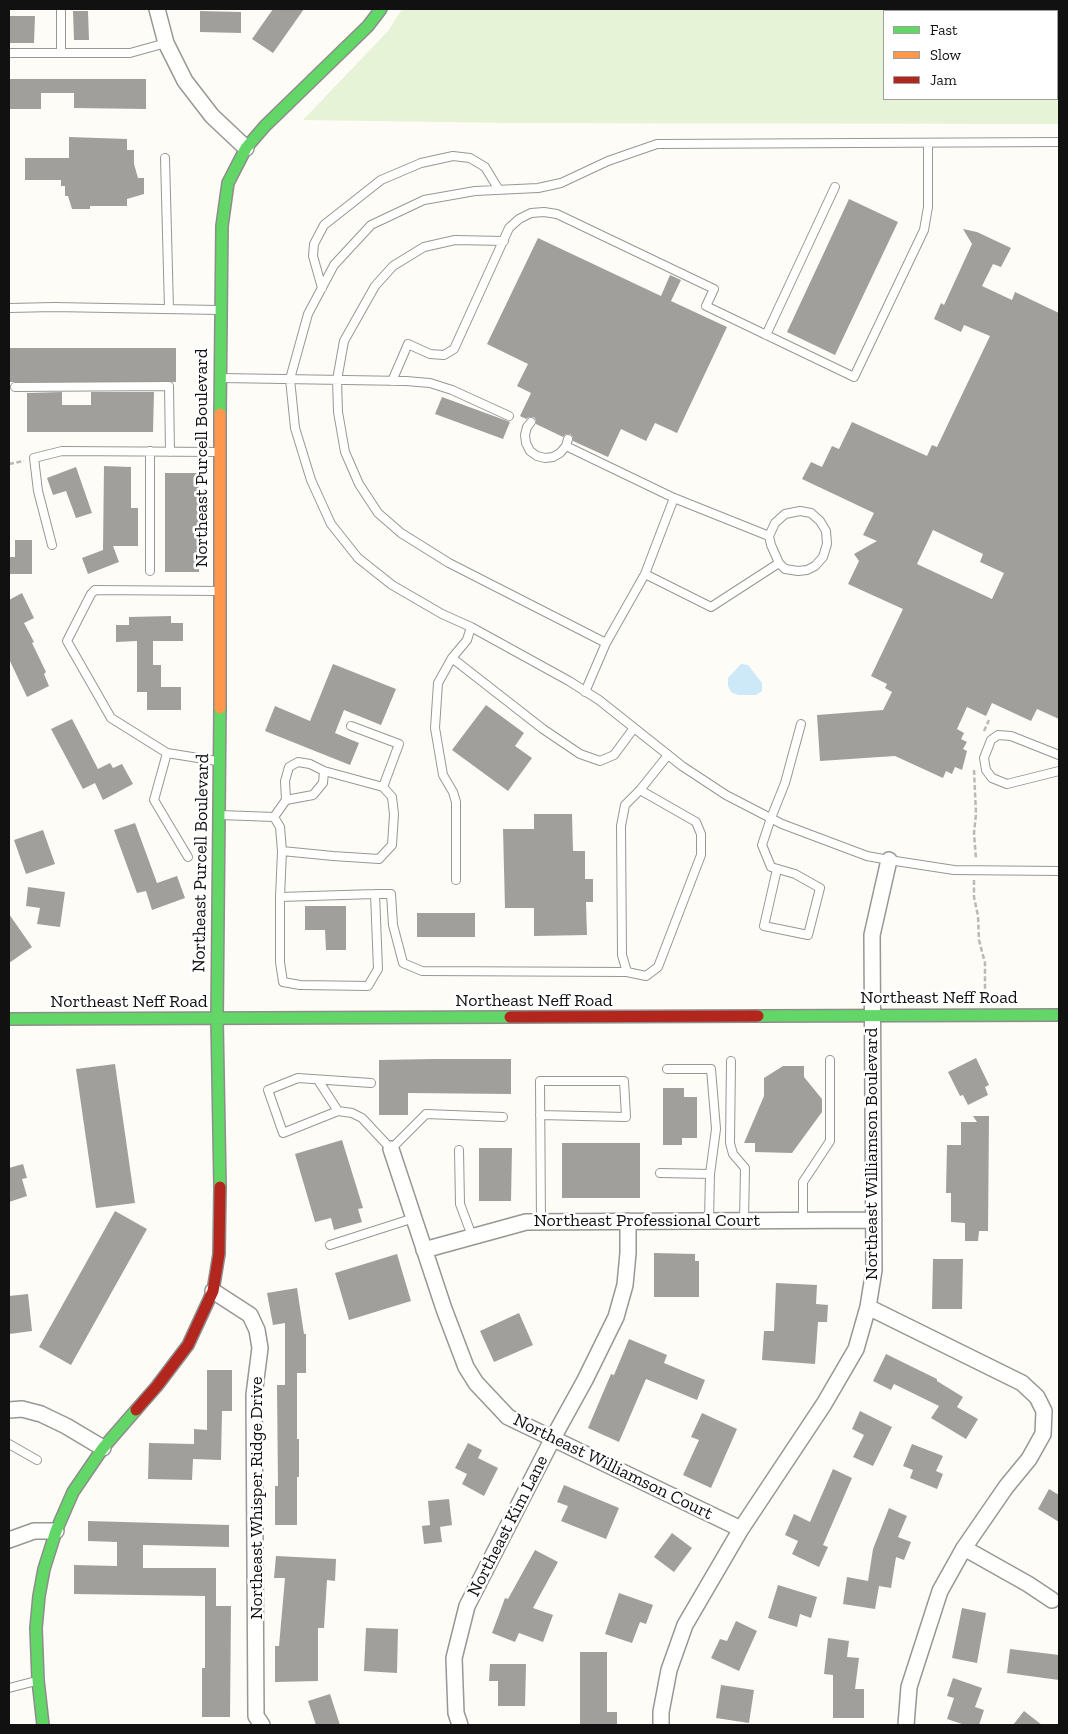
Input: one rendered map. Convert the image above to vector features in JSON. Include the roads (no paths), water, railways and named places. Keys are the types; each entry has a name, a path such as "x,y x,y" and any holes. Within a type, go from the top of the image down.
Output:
{"street":[{"path":"157,9 166,43 185,81 212,116 246,148"},
{"name":"Northeast Purcell Boulevard","path":"43,1725 38,1680 36,1628 44,1569 56,1532 73,1492 103,1448 158,1386 188,1345 213,1291 219,1254 221,1216 217,1020 220,762 220,310 222,226 228,183 246,148 265,126 368,26 381,9"},
{"name":"Northeast Williamson Boulevard","path":"661,1725 661,1712 669,1670 685,1625 741,1529 824,1404 856,1349 868,1307 874,1270 872,936 889,860"},
{"name":"Northeast Neff Road","path":"9,1019 217,1020 1059,1015"},
{"name":"Northeast Williamson Court","path":"391,1149 444,1309 466,1368 476,1383 508,1417 741,1529"},
{"name":"Northeast Professional Court","path":"424,1250 526,1222 874,1220"},
{"name":"Northeast Kim Lane","path":"460,1725 456,1713 454,1658 467,1606 553,1438 586,1380 616,1317 625,1285 628,1221"},
{"name":"Northeast Whisper Ridge Drive","path":"213,1291 250,1315 257,1330 260,1348 254,1404 256,1716 262,1725"},
{"path":"868,1307 1022,1383 1037,1397 1044,1411 1043,1434 1029,1459 1006,1487 964,1548 940,1591 910,1687 906,1725"},
{"path":"9,1410 22,1409 41,1414 103,1448"},
{"path":"9,1540 34,1532 56,1532"},
{"path":"964,1548 1028,1584 1052,1600"}],"lane":[{"path":"61,9 61,52"},
{"path":"9,53 130,53 166,43"},
{"path":"1059,142 657,144 608,160 561,183 538,188 475,191 424,200 371,225 334,265 308,314 290,379 295,428 311,480 331,524 358,558 392,585 442,614 471,627 569,681 599,700 682,766 726,795 782,824 866,856 889,860 954,870 1059,871"},
{"path":"392,381 408,344 430,354 444,355 454,349 509,228 519,219 531,213 544,212 557,214 714,289 706,306 854,377 924,230 928,207 928,143"},
{"path":"322,288 313,256 314,244 324,225 381,180 421,163 453,156 470,158 485,167 498,190"},
{"path":"165,158 170,309"},
{"path":"766,335 835,187"},
{"path":"504,241 455,240 424,247 393,266 375,286 344,341 337,380 338,412 345,452 359,484 378,513 401,533 449,562 606,643"},
{"path":"9,308 220,310"},
{"path":"221,378 430,383 452,390 509,416"},
{"path":"15,387 169,386 170,452"},
{"path":"531,422 527,427 525,435 526,443 530,451 537,456 553,457 560,453 567,442 674,498 769,536"},
{"path":"52,545 38,491 34,458 62,451 219,452"},
{"path":"150,451 150,571"},
{"path":"585,692 606,643 644,574 674,498"},
{"path":"800,511 810,513 820,521 826,531 827,544 823,556 815,566 807,570 786,569 779,563 769,536 775,523 785,514 800,511"},
{"path":"644,574 711,607 779,563"},
{"path":"219,590 95,590 91,594 67,641 111,718 167,753 220,762"},
{"path":"456,880 456,802 442,775 435,728 438,683 452,658 467,640 471,627"},
{"path":"452,658 542,728 580,754 600,761 614,755 634,728"},
{"path":"776,869 764,926 808,936 820,888 795,874 771,867 762,845 786,783 800,724"},
{"path":"351,726 399,744 383,787"},
{"path":"1059,755 1011,736 998,736 991,740 984,758 986,770 992,778 1007,784 1059,772"},
{"path":"167,753 154,800 188,857"},
{"path":"627,972 622,955 621,826 625,806 668,755"},
{"path":"274,817 286,800 284,781 289,767 298,762 310,764 324,772 383,787 392,797 394,814 392,845 379,858 282,851"},
{"path":"286,800 313,794 323,783 324,772"},
{"path":"280,897 391,894 393,925 403,963 422,971 627,972 646,976 658,967 701,855 701,834 696,822 640,790"},
{"path":"219,815 274,817"},
{"path":"274,817 280,827 282,851 280,962 284,982 300,985 368,986 378,969 375,894"},
{"path":"803,1221 803,1182 830,1141 830,1060"},
{"path":"731,1061 730,1143 732,1154 745,1168 744,1221"},
{"path":"666,1070 711,1069 716,1129 710,1174 709,1221"},
{"path":"372,1083 298,1078 268,1090 283,1134 338,1111 352,1113 362,1118 391,1149 426,1114 503,1117"},
{"path":"318,1080 338,1111"},
{"path":"540,1115 626,1117 624,1081 540,1081 540,1115 540,1222"},
{"path":"459,1150 460,1204 472,1236"},
{"path":"660,1173 710,1174"},
{"path":"330,1245 414,1218"},
{"path":"9,1444 37,1460"},
{"path":"9,1688 38,1680"}],"water":[{"path":"741,664 748,665 762,683 762,691 756,695 738,695 731,692 728,686 728,678"}]}
